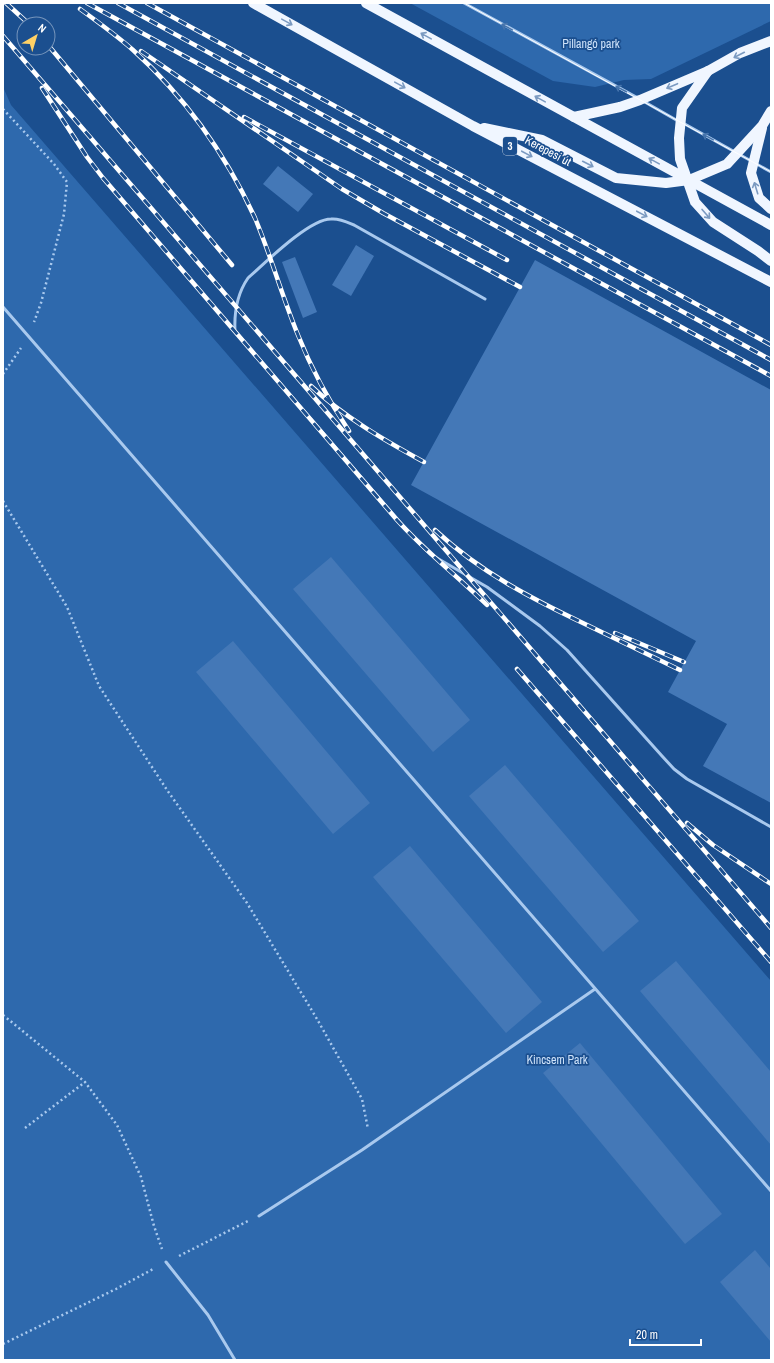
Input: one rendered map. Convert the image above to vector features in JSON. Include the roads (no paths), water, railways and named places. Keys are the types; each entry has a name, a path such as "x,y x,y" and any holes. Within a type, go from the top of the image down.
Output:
{"main road":[{"name":"Kerepesi út","path":"253,3 472,126 771,282"},
{"path":"366,3 771,225"},
{"path":"574,117 620,107 640,100 708,71 740,53 771,41"},
{"path":"708,71 682,108 679,138 680,159 689,180 695,202 714,222 771,261"},
{"path":"472,126 542,140 616,178 666,183 689,180 727,164 762,126 771,111"},
{"path":"762,126 751,172 759,198 771,209"}],"lane":[{"path":"464,3 771,172"},
{"path":"484,299 354,225 342,220 330,218 322,220 304,230 248,278 244,283 237,300 235,330 397,520 430,554 487,587 540,626 567,650 674,769 687,779 771,827"},
{"path":"3,307 771,1191"},
{"path":"259,1216 371,1144 595,989"},
{"path":"166,1262 208,1315 235,1360"}],"tram line":[{"path":"464,3 771,172"}],"railway":[{"path":"6,3 20,16"},
{"path":"87,3 771,376"},
{"path":"118,3 771,360"},
{"path":"147,3 771,345"},
{"path":"80,9 120,39 152,68 170,87 217,149 244,195 255,218 292,320 309,360 334,408 349,431"},
{"path":"3,36 771,928"},
{"path":"141,51 342,189 383,213 520,287"},
{"path":"56,55 232,265"},
{"path":"42,88 87,157 103,178 397,520 487,605"},
{"path":"244,117 507,260"},
{"path":"311,386 351,418 424,462"},
{"path":"435,530 470,559 507,584 680,670"},
{"path":"615,633 684,662"},
{"path":"517,669 771,962"},
{"path":"687,823 713,845 771,884"}],"park label":[{"name":"Pillangó park","path":"591,44"},
{"name":"Kincsem Park","path":"557,1060"}]}
